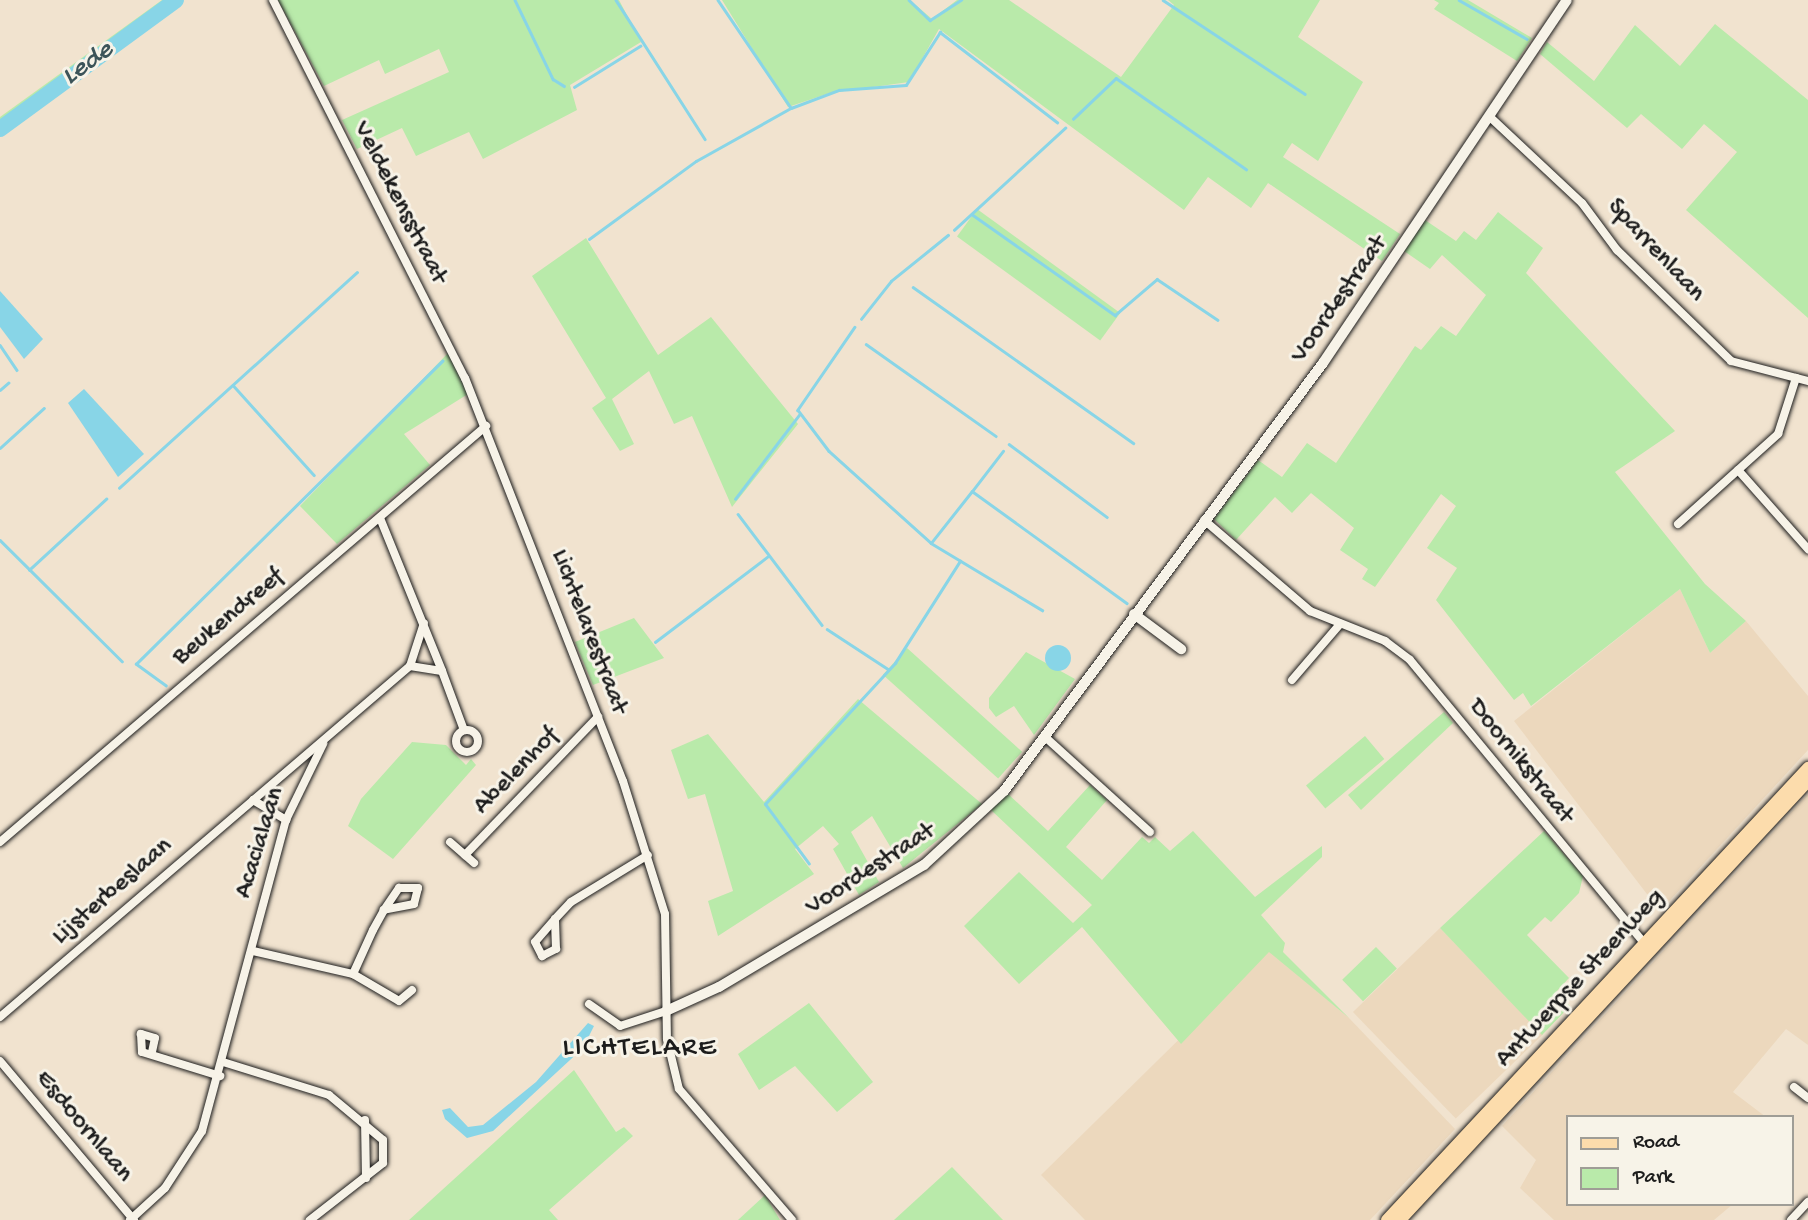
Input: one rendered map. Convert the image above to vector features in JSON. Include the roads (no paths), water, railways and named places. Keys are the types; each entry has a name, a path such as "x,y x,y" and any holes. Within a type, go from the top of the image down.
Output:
{"main road":[{"name":"Antwerpse Steenweg","path":"1400,1220 1808,768"},
{"name":"Antwerpse Steenweg","path":"1387,1220 1808,781"}],"street":[{"name":"Veldekensstraat","path":"273,0 486,426"},
{"name":"Voordestraat","path":"666,1012 719,987 924,865 1004,791 1323,363 1567,0"},
{"name":"Sparrenlaan","path":"1490,117 1582,203 1618,250 1731,360 1808,381"},
{"path":"1678,524 1783,427 1796,378"},
{"name":"Beukendreef","path":"0,842 486,426"},
{"name":"Lichtelarestraat","path":"486,426 648,855 665,914 666,1012 679,1089 792,1220"},
{"path":"1738,470 1808,548"},
{"path":"380,518 424,623 464,730"},
{"name":"Doornikstraat","path":"1204,520 1310,611 1385,641 1410,660 1648,947"},
{"path":"1134,614 1181,649"},
{"path":"424,623 410,666 442,671"},
{"path":"1292,680 1340,624"},
{"name":"Acacialaan","path":"132,1219 185,1160 220,1076 286,820 326,739 410,666"},
{"name":"Abelenhof","path":"465,855 598,717"},
{"path":"1044,736 1150,832"},
{"name":"Lijsterbeslaan","path":"0,1017 326,739"},
{"path":"253,800 286,820"},
{"path":"450,842 474,863"},
{"path":"555,919 591,886 648,855"},
{"path":"353,974 384,910"},
{"path":"253,951 353,974 399,1001 412,990"},
{"path":"589,1004 620,1026 666,1012"},
{"path":"152,1052 220,1076"},
{"name":"Esdoornlaan","path":"0,1060 132,1219"},
{"path":"223,1062 329,1095 365,1120 387,1152 366,1178 310,1220"},
{"path":"1794,1087 1808,1098"},
{"path":"365,1120 366,1178"},
{"path":"1791,1220 1808,1202"}],"water":[{"path":"0,291 43,339 24,359 0,327"},
{"path":"84,389 144,454 118,477 68,403"},
{"path":"1058,645 1067,649 1071,658 1067,667 1058,671 1049,667 1045,658 1049,649"},
{"path":"588,1023 594,1026 583,1048 493,1131 467,1138 445,1119 442,1110 450,1108 468,1127 483,1125 536,1082"}],"waterway":[{"name":"Lede","path":"0,129 176,0"},
{"path":"515,0 553,79 564,86"},
{"path":"616,0 705,139"},
{"path":"718,0 791,108 839,90 906,85 940,32 1057,122"},
{"path":"909,0 930,20 961,0"},
{"path":"1163,0 1305,94"},
{"path":"1459,0 1527,39"},
{"path":"574,87 640,46"},
{"path":"1073,119 1116,78 1246,169"},
{"path":"589,239 696,161 791,108"},
{"path":"954,230 1065,128"},
{"path":"973,215 1115,315 1157,279 1218,320"},
{"path":"861,319 891,281 948,235"},
{"path":"119,488 357,272"},
{"path":"913,287 1133,443"},
{"path":"855,327 798,410 829,451 931,543 972,491 1127,603"},
{"path":"866,344 996,436"},
{"path":"0,345 17,370"},
{"path":"166,686 136,664 442,361"},
{"path":"0,390 8,383"},
{"path":"233,385 314,475"},
{"path":"0,448 44,408"},
{"path":"735,499 799,415"},
{"path":"1009,444 1107,517"},
{"path":"973,490 1003,451"},
{"path":"29,570 106,499"},
{"path":"738,514 822,625"},
{"path":"0,540 122,661"},
{"path":"931,543 1042,610"},
{"path":"655,642 767,557"},
{"path":"809,864 765,804 895,663 960,561"},
{"path":"827,629 888,669"}],"district":[{"name":"LICHTELARE","path":"640,1049"}]}
